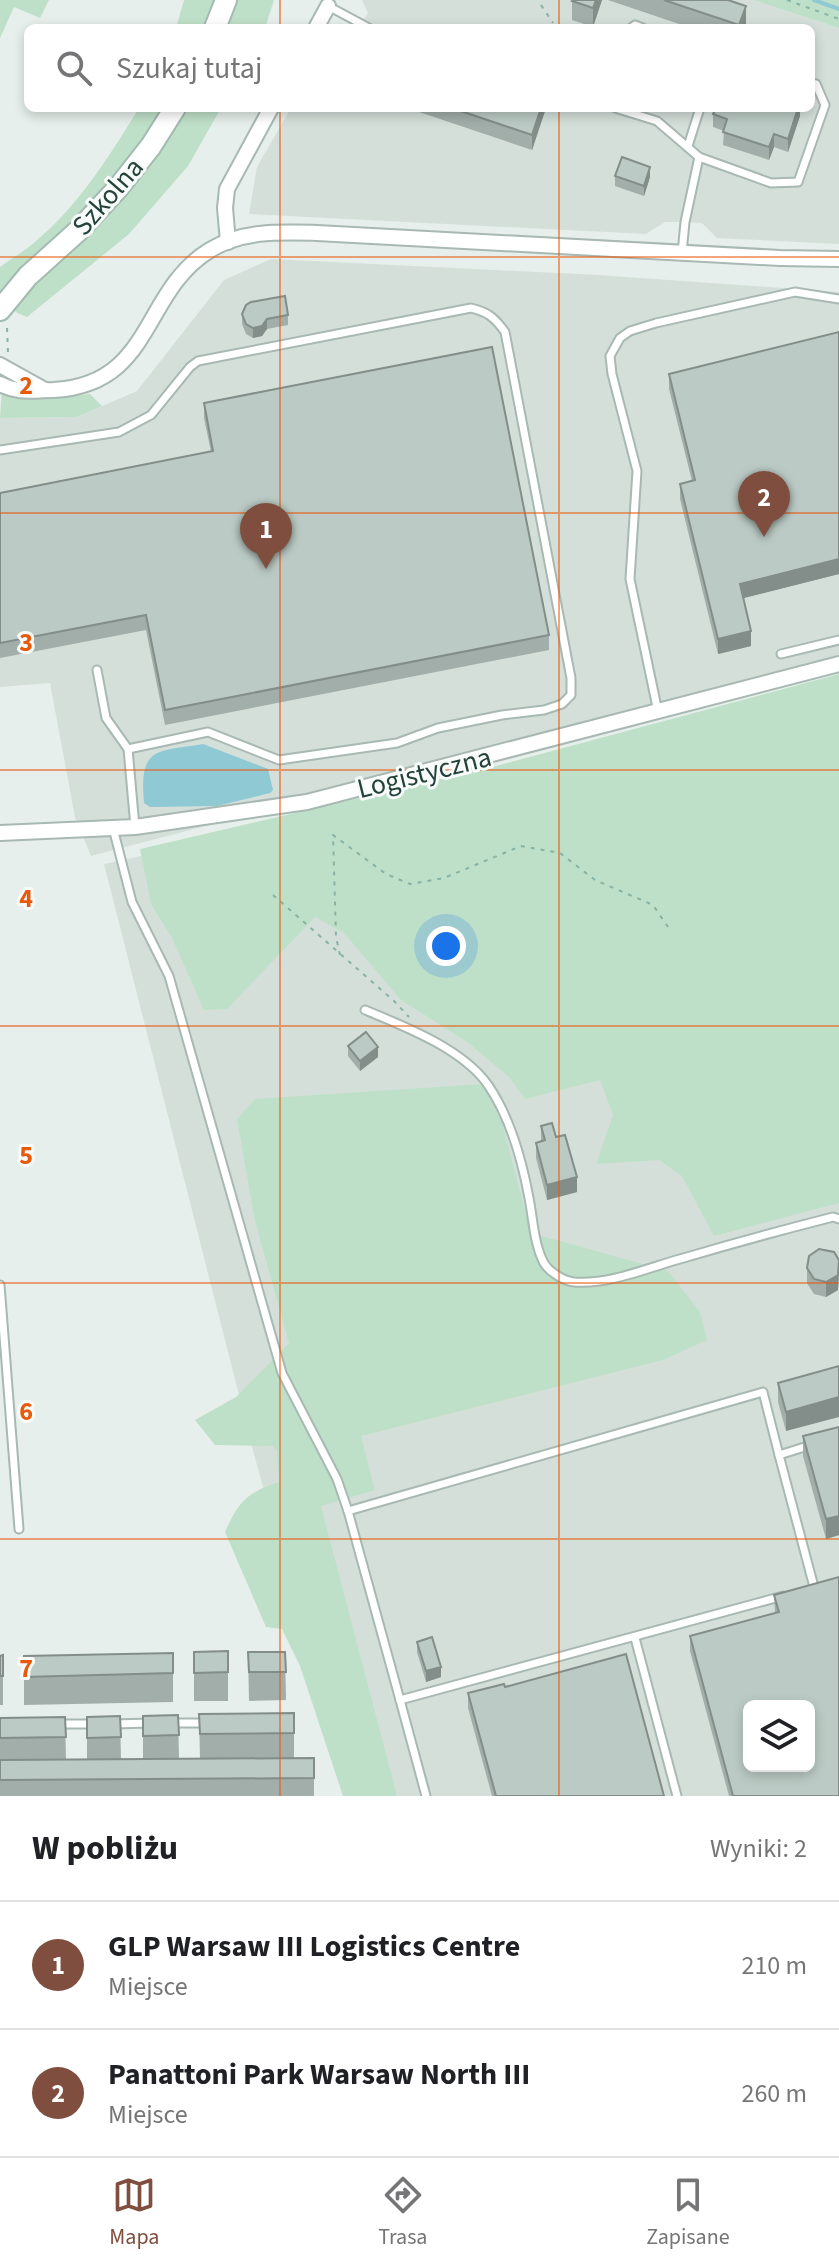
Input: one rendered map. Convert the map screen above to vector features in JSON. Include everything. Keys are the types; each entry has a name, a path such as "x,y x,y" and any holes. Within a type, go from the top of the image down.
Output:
{"street":[{"path":"217,24 226,0"},
{"path":"318,24 329,3"},
{"name":"Szkolna","path":"0,310 28,276 108,199 151,146 172,112"},
{"path":"228,242 227,189 269,112"},
{"path":"0,384 24,392 91,383 121,364 137,346 178,279 210,249 244,236 267,232 839,259"},
{"name":"Szkolna","path":"0,290 28,276"},
{"path":"0,365 45,390"},
{"name":"Logistyczna","path":"0,833 135,827 307,802 839,664"}],"lane":[{"path":"329,3 363,24"},
{"path":"628,112 657,121 699,157 771,183 798,182 825,105 815,84"},
{"path":"688,146 699,112"},
{"path":"682,253 685,222 699,157"},
{"path":"658,712 630,579 637,471 610,356 620,338 630,331 656,323 795,292 839,299"},
{"path":"0,450 119,432 151,415 198,361 471,308 496,319 505,332 571,678 571,695 562,704 544,710 438,728 397,743 279,760 208,732 128,749"},
{"path":"781,654 839,640"},
{"path":"97,670 106,718 128,749 135,827"},
{"path":"113,828 132,902 169,976 282,1373 337,1479 348,1511 426,1796"},
{"path":"365,1010 400,1024 447,1050 470,1066 487,1084 507,1121 545,1264 558,1276 572,1282 612,1278 833,1217 839,1219"},
{"path":"0,1285 19,1529"},
{"path":"348,1511 778,1388"},
{"path":"400,1700 818,1586 763,1392"},
{"path":"779,1455 824,1441"},
{"path":"635,1638 677,1796"},
{"path":"46,1724 213,1723"}],"path":[{"path":"787,0 839,19"},
{"path":"541,5 553,23"},
{"path":"340,955 336,937 333,835 386,874 410,884 444,878 521,846 560,853 595,880 653,905 668,927"},
{"path":"273,895 413,1021"}],"shaded area":[{"path":"362,0 753,0 839,28 839,244 717,238 702,223 685,222 665,222 646,234 249,214 257,167 289,112 815,112 815,24 361,24 368,13"},
{"path":"271,259 598,275 839,292 839,660 91,856 75,817 50,683 0,687 0,418 77,417 137,391 224,280"},
{"path":"839,704 839,1796 350,1796 255,1458 104,864"}],"green space":[{"path":"0,0 49,0 40,18 14,7 0,38"},
{"path":"184,0 274,0 266,24 177,24"},
{"path":"753,0 839,0 839,28"},
{"path":"136,112 219,112 188,166 129,234 27,317 17,313 0,293 0,267 52,227 105,161"},
{"path":"2,388 40,397 90,394 102,406 77,417 0,418"},
{"path":"839,674 839,1203 714,1236 682,1176 659,1160 596,1164 613,1115 600,1080 525,1099 509,1077 467,1042 401,1000 344,933 315,917 227,1009 204,1010 172,938 151,904 140,849 485,769"},
{"path":"483,1084 502,1123 531,1233 668,1271 700,1312 707,1340 663,1360 361,1436 375,1490 321,1506 397,1796 343,1796 300,1666 282,1629 266,1627 225,1532 235,1513 251,1494 279,1482 277,1451 273,1446 215,1445 195,1420 236,1397 289,1343 255,1221 237,1119 255,1099"}],"water":[{"path":"203,744 268,769 273,790 217,806 150,807 144,803 144,771 154,755"}],"building":[{"path":"573,0 596,0 593,8"},
{"path":"664,0 728,0 746,6 739,24"},
{"path":"464,112 540,112 532,135"},
{"path":"797,112 788,139 774,134 769,147 723,132 727,119 713,114"},
{"path":"622,157 650,167 644,186 615,176"},
{"path":"285,296 288,315 267,319 262,326 253,328 246,324 242,314 246,305"},
{"path":"839,332 839,559 740,584 751,631 718,639 680,484 695,480 669,374"},
{"path":"492,347 549,635 165,710 146,615 0,643 0,493 213,451 204,403"},
{"path":"366,1032 378,1047 360,1061 348,1046"},
{"path":"552,1123 556,1137 565,1135 577,1177 547,1185 536,1143 545,1140 541,1126"},
{"path":"819,1249 834,1252 839,1260 838,1275 826,1282 814,1279 807,1268 809,1256"},
{"path":"839,1366 839,1397 786,1412 778,1383"},
{"path":"839,1427 839,1516 826,1519 803,1436"},
{"path":"839,1577 839,1796 733,1796 690,1636 779,1612 774,1595"},
{"path":"432,1637 441,1667 426,1671 417,1642"},
{"path":"228,1651 228,1672 194,1673 194,1652"},
{"path":"248,1652 285,1652 286,1672 249,1672"},
{"path":"173,1653 173,1673 24,1677 24,1656"},
{"path":"626,1654 664,1796 496,1796 468,1693 504,1684 505,1687"},
{"path":"3,1655 3,1676 0,1676 0,1656"},
{"path":"294,1713 294,1733 200,1734 199,1714"},
{"path":"178,1715 179,1735 143,1736 143,1716"},
{"path":"120,1716 121,1737 87,1738 87,1717"},
{"path":"65,1717 66,1737 0,1738 0,1718"},
{"path":"314,1758 314,1778 0,1780 0,1760"}],"waterway":[{"path":"814,0 839,9"}],"place":[{"name":"Panattoni Park Warsaw North III","path":"764,537"},
{"name":"GLP Warsaw III Logistics Centre","path":"266,569"}]}
